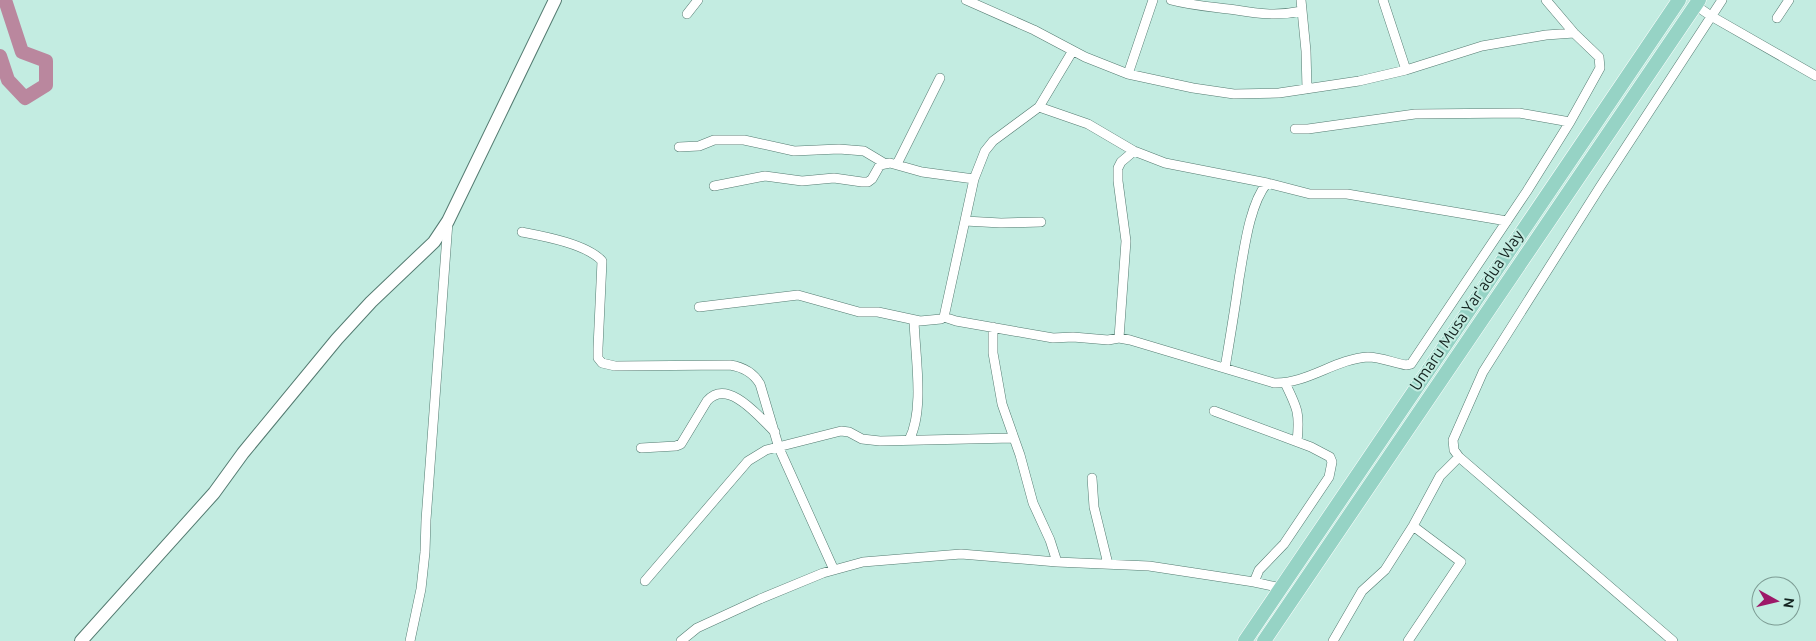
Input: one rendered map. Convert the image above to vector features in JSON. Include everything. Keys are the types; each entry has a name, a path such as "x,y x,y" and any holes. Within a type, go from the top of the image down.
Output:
{"main road":[{"name":"Umaru Musa Yar'adua Way","path":"1245,641 1679,0"},
{"name":"Umaru Musa Yar'adua Way","path":"1264,641 1697,2"}],"street":[{"path":"81,641 214,494 243,452 337,339 371,302 434,242 448,222 555,0"},
{"path":"687,14 698,0"},
{"path":"966,0 1034,30 1072,52 1128,74 1193,88 1234,94 1266,94 1358,81 1406,70 1482,46 1574,33"},
{"path":"1128,74 1153,0"},
{"path":"1171,0 1202,7 1264,15 1279,15 1302,11"},
{"path":"1301,0 1307,89"},
{"path":"1383,0 1406,70"},
{"path":"700,306 803,296 859,312 878,312 914,320 935,320 944,317 956,321 1053,338 1108,340 1119,338 1258,379 1285,383 1349,360 1369,357 1406,365 1412,364 1507,222 1570,122 1600,68 1599,57 1574,33 1546,0"},
{"path":"1674,641 1459,458 1454,450 1453,440 1483,372 1600,187 1722,0"},
{"path":"1777,18 1789,0"},
{"path":"1697,2 1711,16 1816,76"},
{"path":"944,317 974,179 985,151 993,141 1039,107 1072,52"},
{"path":"897,164 940,78"},
{"path":"1039,107 1088,124 1134,151 1165,163 1267,183 1310,194 1347,194 1507,222"},
{"path":"1295,129 1308,129 1415,114 1519,113 1570,122"},
{"path":"679,147 699,146 714,140 744,140 794,151 839,149 864,151 884,163 897,164 922,172 974,179"},
{"path":"1119,338 1126,241 1118,168 1121,162 1134,151"},
{"path":"714,186 765,176 802,181 834,178 868,182 872,180 880,165 884,163"},
{"path":"1225,368 1246,241 1256,201 1267,183"},
{"path":"965,221 1001,223 1041,222"},
{"path":"410,641 421,589 425,552 448,222"},
{"path":"522,232 560,241 598,256 602,261 598,348 598,358 602,363 615,366 738,367 755,376 760,384 778,448 834,570"},
{"path":"909,440 914,431 916,420 918,386 914,320"},
{"path":"993,327 993,352 1002,404 1033,503 1050,540 1057,562"},
{"path":"1285,383 1294,400 1299,418 1297,442"},
{"path":"641,448 681,444 707,401 712,395 718,393 730,395 752,408 775,432"},
{"path":"1214,411 1311,447 1330,457 1332,462 1329,477 1284,544 1263,564 1254,582"},
{"path":"645,581 748,461 758,453 841,430 862,439 1013,438"},
{"path":"1333,641 1362,591 1385,570 1413,526 1440,476 1459,458"},
{"path":"1092,478 1094,507 1108,564"},
{"path":"1408,641 1460,562 1413,526"},
{"path":"682,641 698,628 760,599 834,570 863,562 961,554 1057,562 1149,566 1254,582 1280,588"}],"waterway":[{"path":"0,56 8,80 25,98 46,85 46,61 22,52 5,0"}]}
